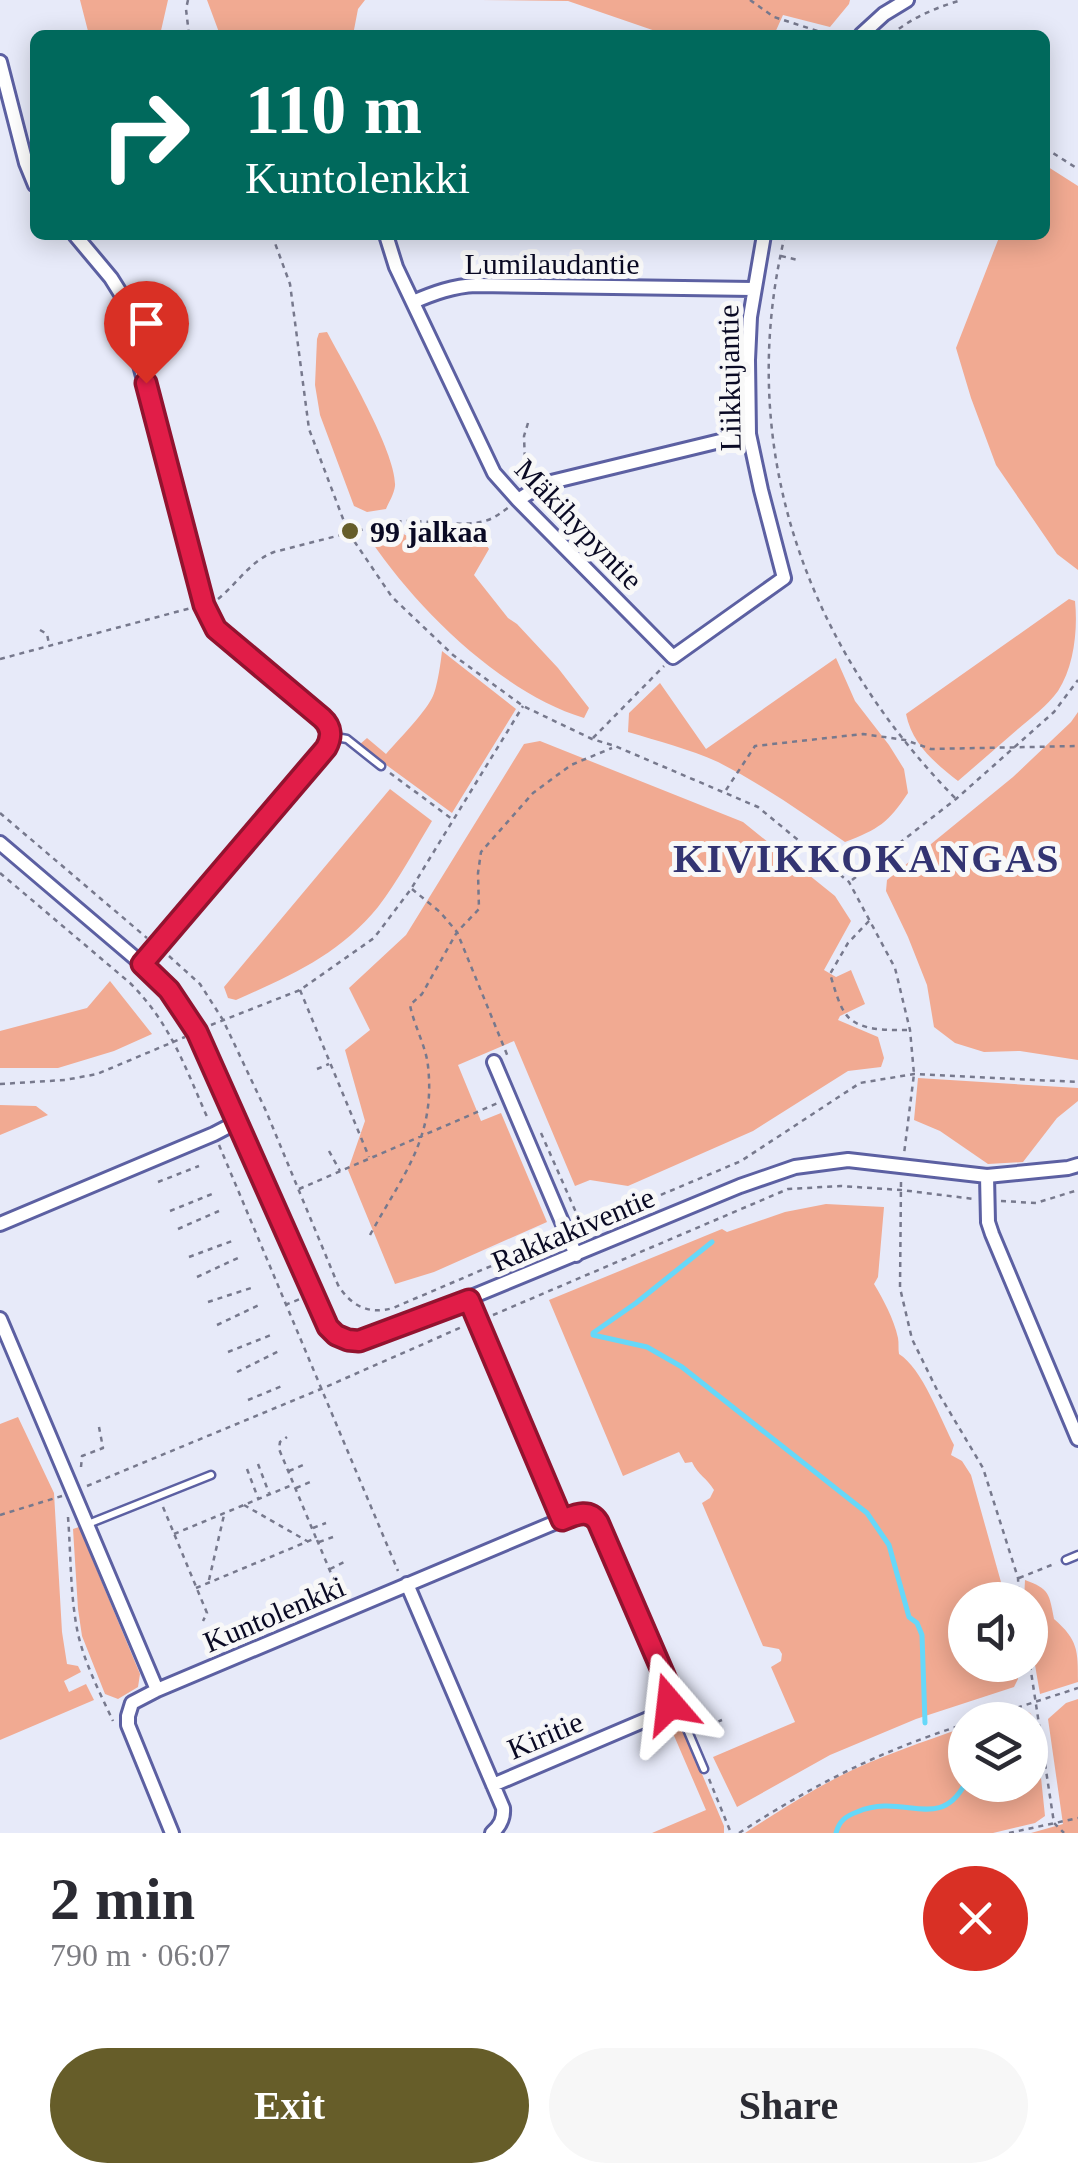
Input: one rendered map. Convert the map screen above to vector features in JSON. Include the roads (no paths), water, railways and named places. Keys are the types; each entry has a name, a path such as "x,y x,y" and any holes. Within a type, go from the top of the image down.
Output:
{"street":[{"path":"874,0 884,14"},
{"path":"866,30 907,0"},
{"path":"0,62 30,173"},
{"path":"79,240 121,294 204,605 216,629 330,729 326,748 142,964"},
{"name":"Mäkihypyntie","path":"388,240 396,266 494,472 673,657"},
{"name":"Liikkujantie","path":"673,657 784,578 760,490 750,434 748,360 753,289 763,240"},
{"name":"Lumilaudantie","path":"413,302 437,292 476,286 753,289"},
{"path":"518,500 543,484 750,434"},
{"name":"Rakkakiventie","path":"0,844 169,990 197,1032 328,1327 348,1340 359,1341 469,1300 795,1166 848,1160 987,1176 1078,1164"},
{"path":"494,1062 576,1255"},
{"path":"0,1224 237,1122"},
{"path":"987,1176 992,1234 1078,1439"},
{"path":"469,1300 562,1520 587,1513 598,1522 670,1689 670,1704"},
{"path":"0,1319 67,1494 86,1525 157,1690 132,1703 128,1725 172,1833"},
{"name":"Kuntolenkki","path":"157,1690 562,1520"},
{"path":"408,1584 504,1814 492,1833"},
{"name":"Kiritie","path":"494,1785 646,1720 670,1704"}],"lane":[{"path":"330,736 348,739 380,766"},
{"path":"86,1525 211,1475"},
{"path":"1066,1560 1078,1555"},
{"path":"670,1704 681,1715 704,1769"}],"waterway":[{"path":"712,1242 593,1335 647,1347 682,1367 867,1513 889,1545 909,1617 922,1635 925,1723"},
{"path":"836,1833 846,1817 874,1807 931,1809 949,1802"}],"place":[{"name":"99 jalkaa","path":"350,531"}],"district":[{"name":"KIVIKKOKANGAS","path":"867,858"}]}
